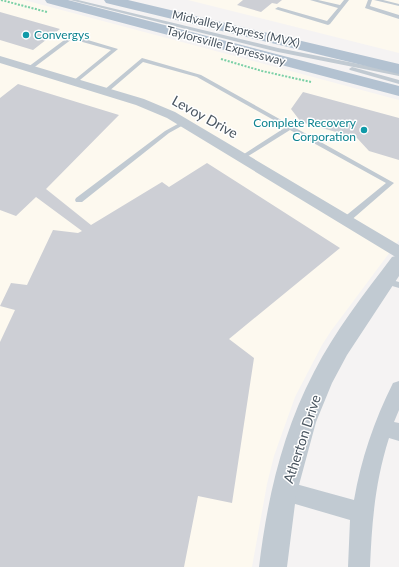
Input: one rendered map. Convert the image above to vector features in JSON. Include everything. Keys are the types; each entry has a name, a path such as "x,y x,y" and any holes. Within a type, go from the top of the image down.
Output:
{"main road":[{"name":"Taylorsville Expressway","path":"52,0 399,92"},
{"name":"Taylorsville Expressway","path":"111,0 399,69"}],"street":[{"name":"Levoy Drive","path":"0,59 140,102 185,122 399,252"},
{"name":"Atherton Drive","path":"273,567 275,544 295,450 321,380 339,349 392,283 399,262"},
{"path":"359,567 362,513 372,463 391,430 399,389"},
{"path":"286,491 362,513"}],"lane":[{"name":"Midvalley Express (MVX)","path":"72,0 278,50 399,74"},
{"name":"Midvalley Express (MVX)","path":"93,0 285,47 399,82"},
{"path":"312,0 342,7"},
{"path":"278,9 328,23 347,0"},
{"path":"370,0 367,7 399,17"},
{"path":"376,0 399,5"},
{"path":"30,68 71,37 114,49 75,82"},
{"path":"106,91 142,60 199,76 391,183 346,220"},
{"path":"79,200 167,132 185,122"},
{"path":"243,157 290,127"}],"shaded area":[{"path":"0,0 24,0 399,100 399,240 331,331 295,397 274,456 267,484 252,567 0,567"},
{"path":"188,0 399,0 399,53"}],"building":[{"path":"243,0 282,0 277,4 272,3 261,12 237,5"},
{"name":"Convergys","path":"0,12 60,29 33,50 0,40"},
{"path":"18,84 119,115 46,189 91,225 162,182 169,187 207,163 340,248 229,339 254,358 232,503 198,496 184,567 0,567 0,342 15,310 0,306 11,283 27,285 53,230 78,233 82,231 36,197 16,216 0,210 0,98"},
{"name":"Complete Recovery Corporation","path":"303,92 399,118 399,160 369,151 357,138 301,122 291,109"}],"place":[{"name":"Convergys","path":"26,35"},
{"name":"Complete Recovery Corporation","path":"364,130"}]}
